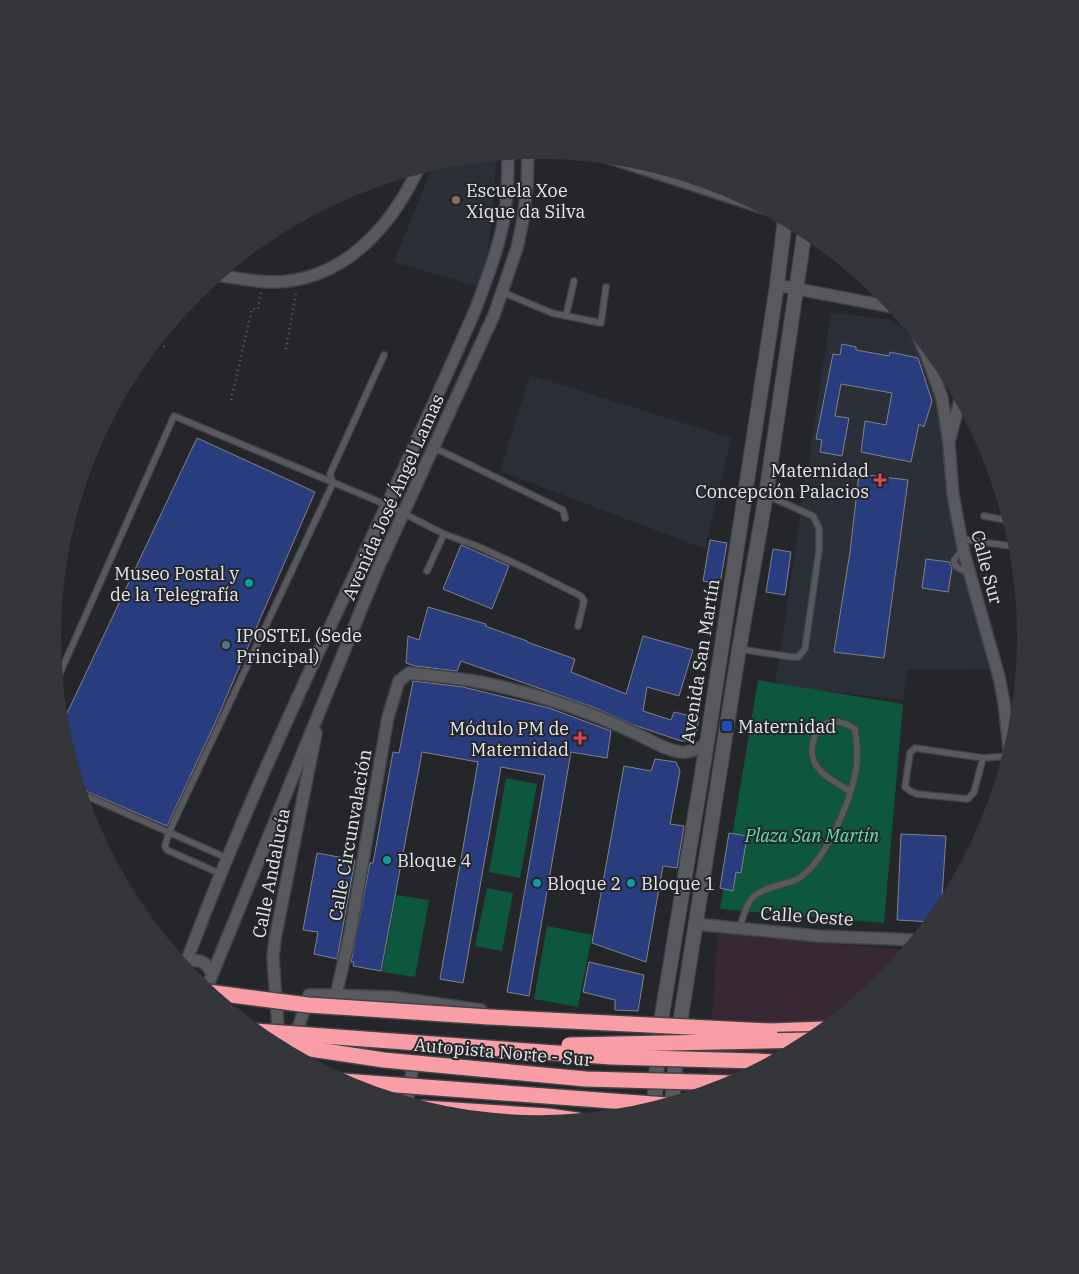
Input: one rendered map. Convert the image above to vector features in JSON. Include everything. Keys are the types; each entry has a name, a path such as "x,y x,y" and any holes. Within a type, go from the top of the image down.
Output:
{"highway":[{"path":"220,993 308,1006 806,1034"},
{"path":"770,1031 813,1029"},
{"path":"270,1032 612,1057 760,1061"},
{"path":"452,1046 796,1040"},
{"name":"Autopista Norte - Sur","path":"292,1046 384,1060 586,1079 713,1082"},
{"path":"366,1083 645,1103"},
{"path":"492,1112 525,1115"}],"main road":[{"name":"Avenida San Martín","path":"655,1101 659,1034 707,743 778,285 784,226"},
{"name":"Avenida San Martín","path":"673,1096 678,1036 695,924 766,495 804,238"}],"street":[{"name":"Avenida José Ángel Lamas","path":"209,983 376,574 478,351 502,292 517,248 523,220 528,159"},
{"name":"Avenida José Ángel Lamas","path":"187,960 227,858 276,746 460,344 490,270 504,218 508,185 508,160"},
{"path":"225,276 264,282 298,280 339,265 366,244 386,222 414,176"},
{"path":"682,181 702,187"},
{"path":"778,285 886,308"},
{"name":"Calle Sur","path":"925,354 942,398 953,494 962,544 999,677 1008,735"},
{"name":"Calle Sur","path":"948,444 958,406"},
{"name":"Calle Circunvalación","path":"336,995 350,934 388,717 399,681 409,673 473,681 558,701 628,729 666,748 680,752 691,752 707,743"},
{"name":"Calle Andalucía","path":"278,1038 273,958 275,939 321,706"},
{"name":"Calle Oeste","path":"695,924 818,936 909,940"},
{"path":"189,962 192,960 201,961 206,964 212,974"},
{"path":"292,1046 309,995 392,997 537,1020 651,1028 659,1034"},
{"path":"408,1097 413,1064"}],"lane":[{"path":"566,316 574,281"},
{"path":"502,292 552,313 601,323 606,287"},
{"path":"221,874 167,850 165,846 333,483 330,474 384,355"},
{"path":"62,669 174,416 387,505 444,534 485,550 581,596 584,601 578,626"},
{"path":"434,448 563,510 565,518"},
{"path":"739,649 792,657 798,657 805,649 819,550 819,528 813,516 766,495"},
{"path":"984,516 1003,519"},
{"path":"427,571 444,534"},
{"path":"962,544 1009,547"},
{"path":"739,928 748,903 756,893 799,879 816,863 838,824 850,791 857,761 855,729 847,724 824,723 818,728 812,746 814,762 823,773 850,791"},
{"path":"983,758 974,792 968,798 917,794 905,787 910,753 916,748 983,758 1002,757"},
{"path":"89,797 227,858"}],"path":[{"path":"286,349 298,280"},
{"path":"232,400 252,309 258,308 264,282"},
{"path":"162,344 166,349"}],"shaded area":[{"name":"Escuela Xoe Xique da Silva","path":"496,161 490,238 480,287 394,262 431,172"},
{"name":"Maternidad Concepción Palacios","path":"831,312 892,320 910,336 927,357 947,440 992,669 907,670 903,700 775,685"},
{"path":"530,375 731,438 705,549 500,471"},
{"path":"718,933 901,949 855,997 805,1035 751,1066 707,1085"}],"green space":[{"name":"Plaza San Martín","path":"758,680 903,704 884,923 720,909"},
{"path":"506,778 537,784 520,878 489,872"},
{"path":"487,888 513,893 502,951 475,946"},
{"path":"396,895 429,900 415,977 382,972"},
{"path":"547,926 592,935 578,1007 534,999"}],"building":[{"path":"842,344 856,347 856,350 889,356 890,352 918,358 932,401 924,427 919,424 911,462 861,452 865,421 886,425 892,393 841,384 835,416 849,418 842,456 820,452 822,440 816,439 833,354 840,355"},
{"path":"197,438 315,492 216,721 167,826 87,792 70,730 67,713"},
{"path":"859,474 908,480 884,658 834,652 850,552"},
{"path":"710,540 727,543 720,584 703,581"},
{"path":"461,545 509,566 492,609 443,589"},
{"path":"773,549 791,552 785,595 766,592"},
{"path":"926,559 949,562 952,568 948,592 922,588"},
{"path":"428,607 486,624 485,626 575,659 571,672 626,694 643,636 693,650 679,696 647,687 643,711 671,720 674,712 699,718 696,735 690,741 681,741 634,725 593,707 461,661 457,671 415,666 406,663 408,636 419,640"},
{"path":"413,681 463,687 549,708 611,731 607,758 571,752 529,996 507,992 545,775 501,767 463,983 440,979 478,762 422,752 381,971 353,966 354,962 351,962 370,863 373,863 393,752 399,753"},
{"name":"Bloque 1","path":"655,759 676,762 680,771 670,824 684,826 677,868 663,866 646,962 592,943 624,766 651,771"},
{"path":"729,833 747,836 741,873 736,872 733,891 720,888"},
{"path":"901,834 946,836 942,895 924,921 897,920"},
{"path":"317,853 355,860 337,959 314,954 318,932 303,930"},
{"path":"589,962 644,975 638,1011 615,1010 615,1000 583,992"}],"place":[{"name":"Escuela Xoe Xique da Silva","path":"456,200"},
{"name":"Maternidad Concepción Palacios","path":"880,480"},
{"name":"Museo Postal y de la Telegrafía","path":"249,583"},
{"name":"IPOSTEL (Sede Principal)","path":"226,645"},
{"name":"Maternidad","path":"727,726"},
{"name":"Módulo PM de Maternidad","path":"580,738"},
{"name":"Bloque 4","path":"387,860"},
{"name":"Bloque 2","path":"537,883"},
{"name":"Bloque 1","path":"631,883"}]}
